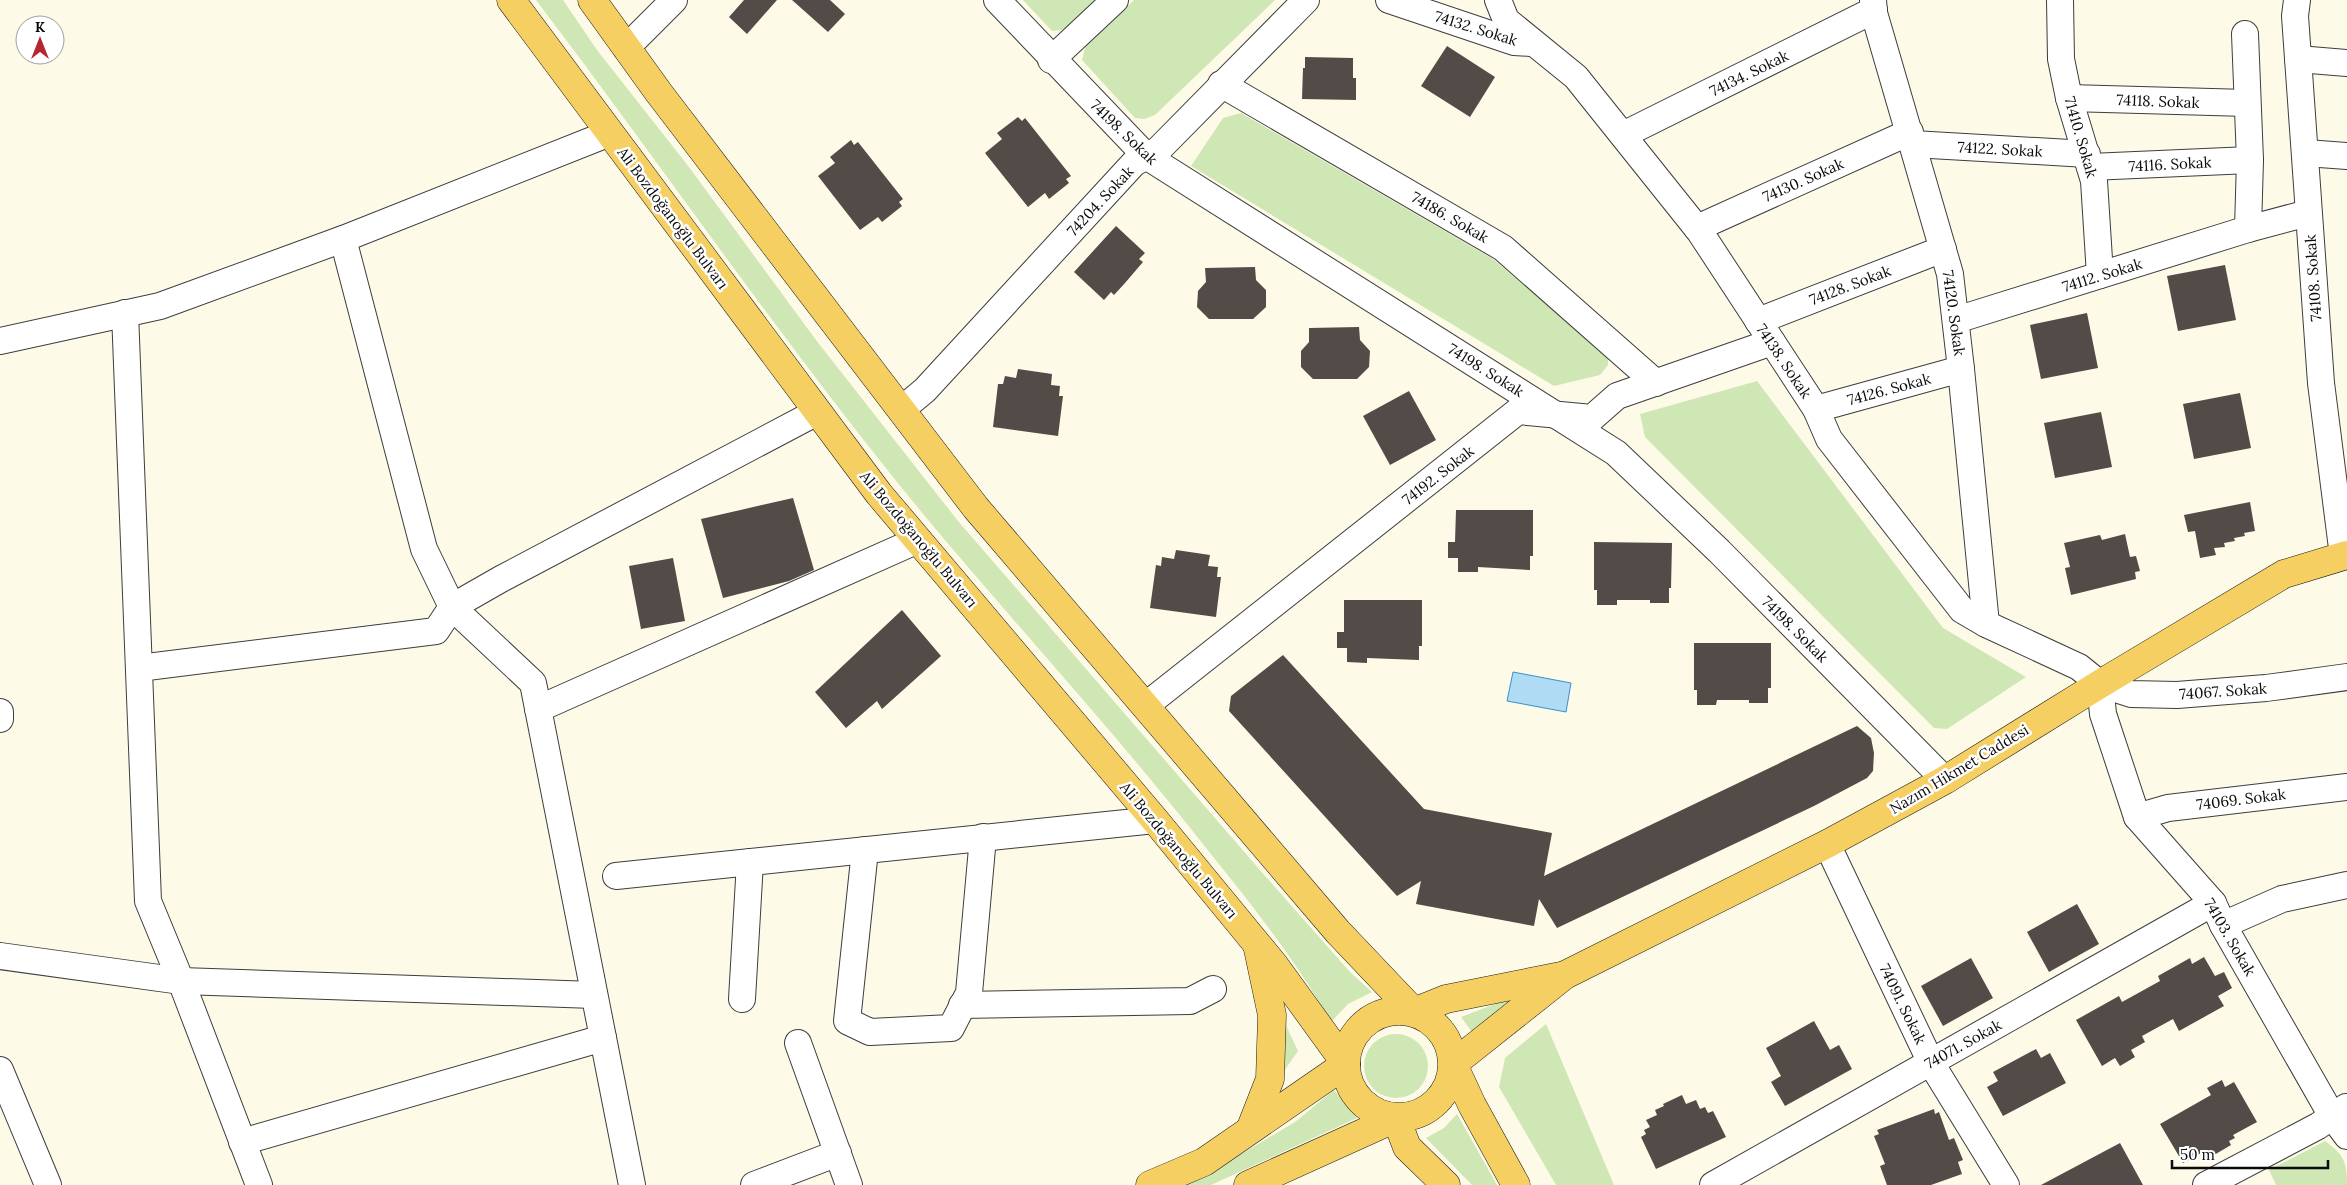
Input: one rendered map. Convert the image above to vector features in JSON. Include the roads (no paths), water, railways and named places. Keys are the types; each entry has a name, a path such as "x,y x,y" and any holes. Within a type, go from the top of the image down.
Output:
{"main road":[{"name":"Ali Bozdoğanoğlu Bulvarı","path":"511,0 817,412 918,540 1155,820 1257,944 1346,1064"},
{"path":"592,0 626,48 976,508 1338,932 1414,1012 1430,1020 1442,1032 1450,1047 1454,1064 1472,1105 1516,1185"},
{"name":"Nazım Hikmet Caddesi","path":"1565,975 1827,844 1945,780 2100,684 2284,574 2345,555"},
{"path":"1250,1130 1270,1079 1272,1015 1257,944"},
{"path":"1396,1118 1378,1114 1362,1104 1351,1090 1346,1072 1346,1054 1353,1037 1365,1023 1380,1014 1397,1011 1414,1012 1446,999 1565,975"},
{"path":"1248,1185 1396,1118 1414,1116 1430,1108 1443,1096 1451,1081 1454,1064 1565,975"},
{"path":"1150,1185 1204,1162 1346,1064"},
{"path":"1396,1118 1407,1147 1446,1185"}],"street":[{"path":"626,48 674,0"},
{"name":"74198. Sokak","path":"997,0 1051,60 1146,156 1616,453 1719,551 1945,780"},
{"path":"1051,60 1115,0"},
{"name":"74204. Sokak","path":"901,410 925,390 1134,163 1158,150 1221,84 1306,0"},
{"name":"74132. Sokak","path":"1389,0 1514,42 1536,44"},
{"name":"74138. Sokak","path":"1498,0 1506,20 1576,76 1697,228 1816,408 1830,439 1962,610 1986,624 2079,667 2100,684"},
{"name":"71410. Sokak","path":"2060,0 2061,59 2069,98 2094,181 2100,275"},
{"name":"74108. Sokak","path":"2297,0 2295,16 2321,383 2345,555"},
{"name":"74134. Sokak","path":"1623,135 1874,5"},
{"name":"74120. Sokak","path":"1874,5 1950,274 1962,369 1986,624"},
{"path":"2245,34 2250,160 2248,229"},
{"path":"2298,59 2347,63"},
{"name":"74186. Sokak","path":"1221,84 1502,248 1656,383"},
{"name":"74118. Sokak","path":"2069,98 2247,103"},
{"path":"0,341 160,306 343,239 610,133"},
{"name":"74122. Sokak","path":"1912,138 2089,161"},
{"name":"74130. Sokak","path":"1697,228 1912,138"},
{"path":"2306,153 2347,156"},
{"name":"74116. Sokak","path":"2089,161 2250,160"},
{"name":"74112. Sokak","path":"1956,320 2248,229 2308,213"},
{"path":"343,239 424,549 452,607 532,684 632,1185"},
{"name":"74128. Sokak","path":"1765,332 1943,249"},
{"path":"125,313 148,901 182,981 259,1185"},
{"name":"74192. Sokak","path":"1145,706 1518,411 1592,418 1617,396 1656,383 1765,332"},
{"name":"74126. Sokak","path":"1816,408 1962,369"},
{"path":"139,668 436,631 452,607 518,570 817,412"},
{"path":"538,709 918,540"},
{"name":"74067. Sokak","path":"2100,684 2132,694 2177,695 2266,688 2347,678"},
{"name":"74103. Sokak","path":"2100,684 2103,714 2137,817 2218,914 2342,1120"},
{"path":"0,712 0,720"},
{"name":"74069. Sokak","path":"2137,817 2168,808 2347,787"},
{"path":"616,876 1155,820"},
{"path":"865,850 847,1021 870,1032 951,1028 969,993 983,837"},
{"name":"74091. Sokak","path":"1827,844 1931,1062 2006,1185"},
{"path":"742,999 750,862"},
{"name":"74071. Sokak","path":"1713,1185 1931,1062 2218,914 2347,885"},
{"path":"0,956 182,981 594,995"},
{"path":"962,1005 1190,1001 1213,989"},
{"path":"242,1142 603,1038"},
{"path":"798,1043 849,1185"},
{"path":"0,1070 48,1185"},
{"path":"2206,1185 2249,1175 2342,1120"},
{"path":"754,1185 838,1153"}],"water":[{"path":"1513,672 1571,683 1566,712 1507,701"}]}
